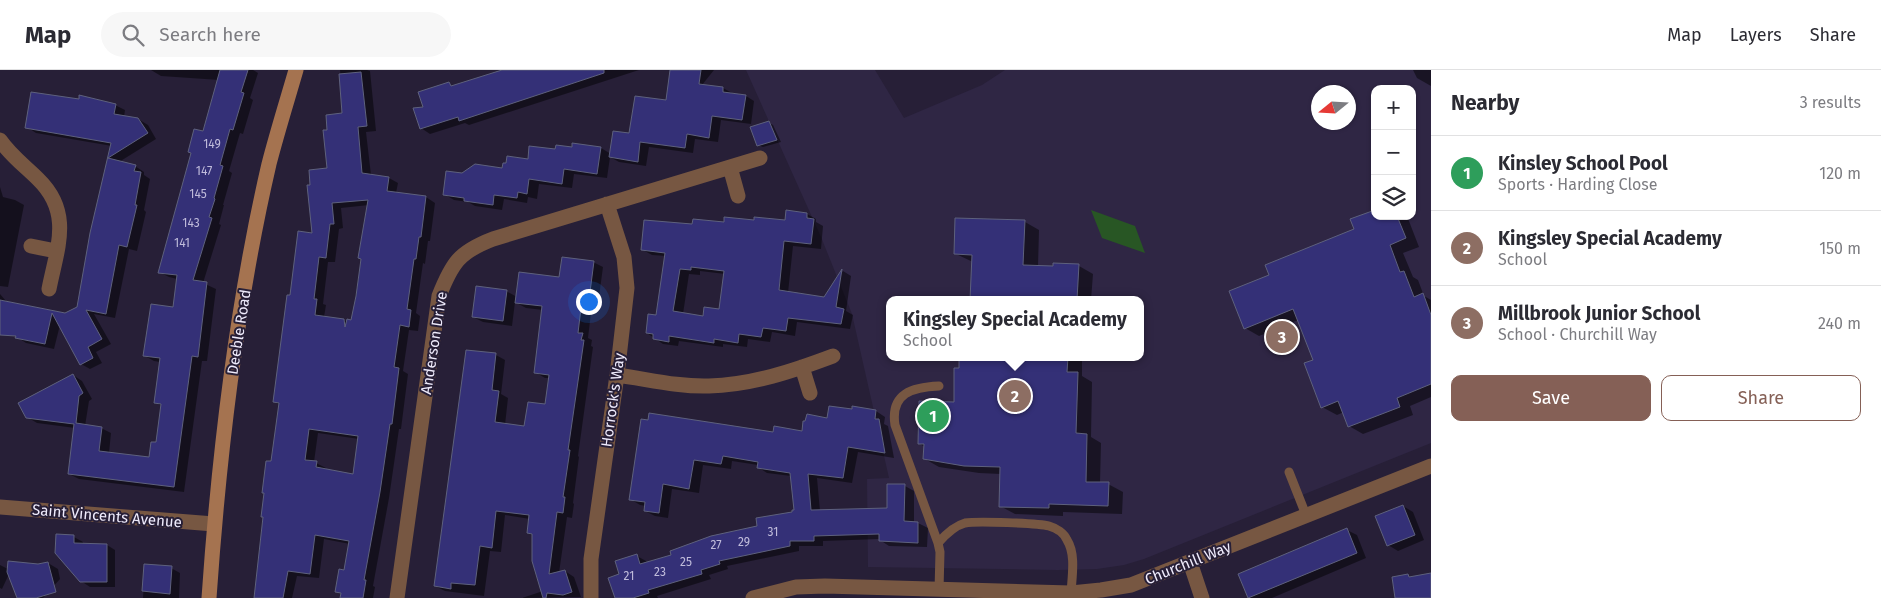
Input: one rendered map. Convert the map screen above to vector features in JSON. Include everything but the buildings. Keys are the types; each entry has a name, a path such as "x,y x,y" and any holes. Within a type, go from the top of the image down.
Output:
{"street":[{"name":"Deeble Road","path":"209,598 214,524 228,399 257,218 270,162 296,70"},
{"path":"0,140 16,160 38,178 53,198 58,209 60,222 49,289"},
{"name":"Anderson Drive","path":"397,598 440,296 450,270 462,256 475,246 499,237 760,158"},
{"path":"730,167 738,196"},
{"name":"Horrock's Way","path":"591,598 591,560 617,375 627,288 624,257 607,204"},
{"path":"31,246 56,251"},
{"path":"617,375 708,386 749,382 802,367 832,356"},
{"path":"802,367 810,393"},
{"name":"Churchill Way","path":"753,598 770,596 796,587 824,586 1071,592 1131,585 1431,466"},
{"name":"Saint Vincents Avenue","path":"0,507 214,524"},
{"path":"1190,562 1202,598"}],"lane":[{"path":"939,386 923,386 902,396 895,405 894,415 895,425 938,543 940,552 939,590"},
{"path":"1289,472 1306,515"},
{"path":"938,543 950,531 966,523 1043,524 1050,526 1067,539 1071,549 1071,592"}],"shaded area":[{"path":"746,70 875,70 904,118 982,85 1005,70 1431,70 1431,443 1144,559 1124,565 1097,569 868,567 867,479 889,478 852,314 821,237"}],"green space":[{"path":"1091,210 1135,226 1145,253 1102,238"}],"place":[{"name":"Millbrook Junior School","path":"1282,337"},
{"name":"Kingsley Special Academy","path":"1015,396"},
{"name":"Kinsley School Pool","path":"933,416"}]}
